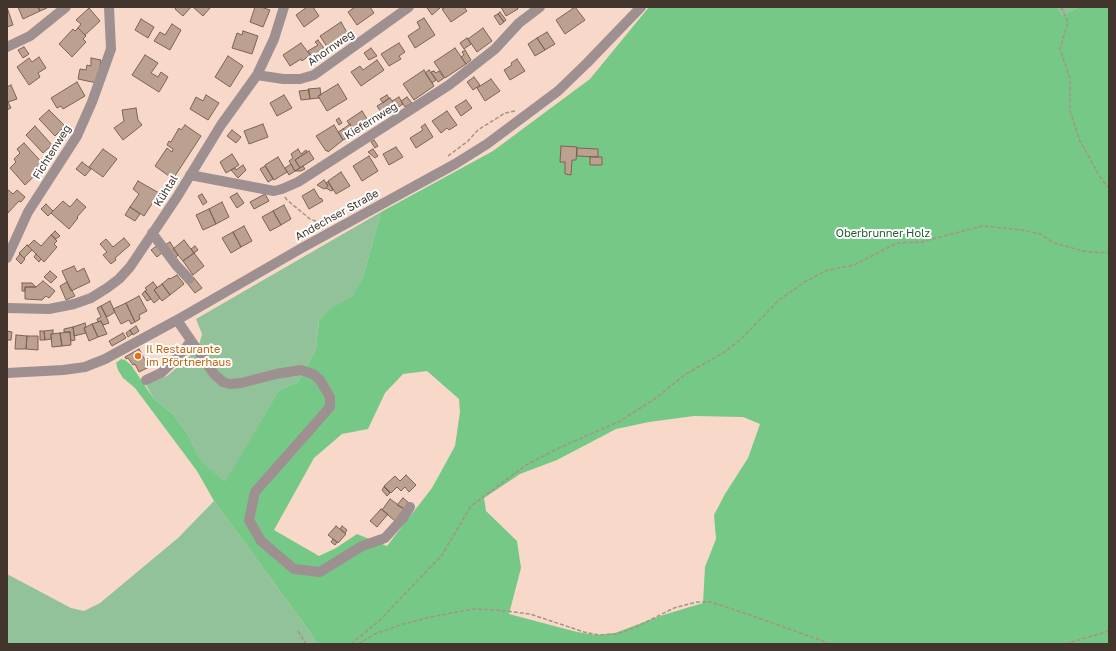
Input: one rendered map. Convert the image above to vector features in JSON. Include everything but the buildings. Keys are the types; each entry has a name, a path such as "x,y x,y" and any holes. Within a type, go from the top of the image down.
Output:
{"street":[{"path":"7,47 30,36 66,7"},
{"name":"Fichtenweg","path":"7,258 28,212 77,136 92,102 111,49 109,7"},
{"name":"Kühtal","path":"7,308 49,309 74,304 91,298 119,279 130,267 221,125 257,75 274,39 284,7"},
{"name":"Ahornweg","path":"257,75 283,79 300,79 314,75 409,7"},
{"name":"Kiefernweg","path":"190,175 274,191 298,182 449,85 495,49 519,23 540,7"},
{"name":"Andechser Straße","path":"7,373 63,370 85,367 128,348 300,249 456,164 487,144 558,91 641,7"},
{"path":"152,233 189,279"},
{"path":"177,320 214,374 223,382 230,384 241,383 276,374 301,370 313,374 320,380 330,397 330,407 255,492 249,520 261,541 294,569 320,572 362,546 385,538 403,518 410,507"},
{"path":"146,380 161,372 179,356 191,341"}],"path":[{"path":"1061,7 1068,22 1060,49 1070,78 1070,111 1080,141 1102,180 1109,188"},
{"path":"445,159 468,141 478,130 505,113 517,110"},
{"path":"282,189 287,200 310,219 328,223"},
{"path":"351,644 380,620 442,555 471,506 526,465 561,447 620,421 654,400 686,374 726,350 741,339 778,301 806,281 828,270 854,265 897,243 921,242 983,226 1022,230 1040,234 1054,243 1087,252 1109,253"},
{"path":"358,644 375,634 403,624 435,616 474,609 530,614 584,632 599,635 617,634 636,627 674,608 697,602 710,602 831,644"},
{"path":"298,631 306,644"},
{"path":"1065,644 1109,631"}],"green space":[{"name":"Oberbrunner Holz","path":"649,7 1058,7 1062,15 1080,7 1109,7 1109,644 317,644 310,632 214,501 197,471 135,388 123,378 116,363 121,359 125,360 131,365 154,399 173,414 187,433 199,457 206,466 225,482 279,390 298,382 316,349 319,320 328,310 353,296 363,277 381,212 493,151 590,79","holes":["427,371 459,399 460,412 455,446 432,488 387,546 357,534 336,548 319,556 274,530 314,458 342,434 368,429 385,393 403,374","694,416 743,417 760,424 748,458 725,494 714,515 716,539 705,567 703,603 660,616 615,633 597,635 577,632 509,614 521,568 517,541 486,511 484,498 520,474 557,460 616,429 649,422"]},
{"path":"1058,7 1080,7 1062,15"},
{"path":"381,212 363,277 353,297 328,310 319,320 316,349 298,382 279,390 225,483 206,467 199,457 187,433 173,414 154,399 146,385 167,376 189,357 199,345 202,334 196,319"},
{"path":"214,501 310,632 317,644 7,644 7,574 71,608 84,611 100,603 178,538"}],"place":[{"name":"Il Restaurante im Pförtnerhaus","path":"138,356"}]}
